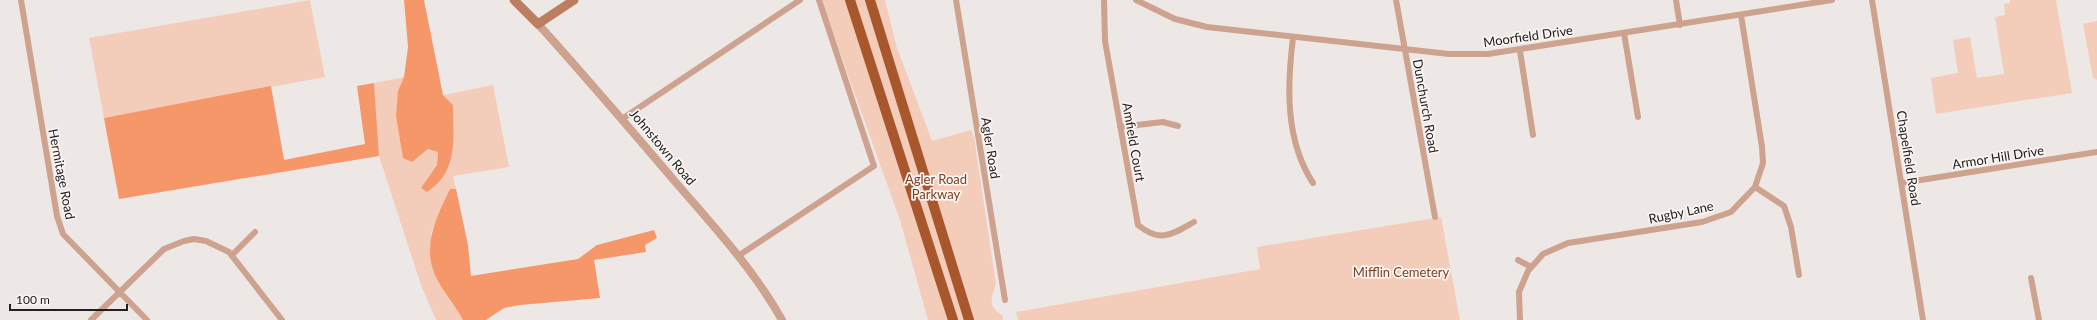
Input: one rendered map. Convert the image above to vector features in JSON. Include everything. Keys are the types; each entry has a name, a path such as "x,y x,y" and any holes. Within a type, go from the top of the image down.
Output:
{"highway":[{"path":"850,0 953,320"},
{"path":"870,0 969,320"}],"main road":[{"name":"Johnstown Road","path":"514,0 538,24"},
{"path":"538,24 574,0"}],"street":[{"name":"Hermitage Road","path":"21,0 56,216 63,234 147,320"},
{"path":"622,119 800,0"},
{"path":"738,256 874,166 819,0"},
{"name":"Agler Road","path":"956,0 1005,300"},
{"name":"Amfield Court","path":"1104,0 1105,41 1138,225 1149,234 1162,237 1175,233 1194,222"},
{"name":"Moorfield Drive","path":"1136,0 1175,19 1207,27 1293,38 1448,54 1488,54 1520,51 1832,0"},
{"name":"Dunchurch Road","path":"1396,0 1435,217"},
{"path":"1676,0 1680,25"},
{"name":"Chapelfield Road","path":"1872,0 1923,320"},
{"name":"Rugby Lane","path":"1520,320 1519,292 1531,267 1543,254 1568,243 1702,222 1731,212 1756,187 1763,163 1762,147 1741,15"},
{"name":"Johnstown Road","path":"538,24 622,119 738,256 764,290 782,320"},
{"path":"1624,33 1638,117"},
{"path":"1293,38 1290,68 1290,110 1298,156 1313,183"},
{"path":"1520,51 1533,135"},
{"path":"1120,127 1164,122 1178,126"},
{"name":"Armor Hill Drive","path":"1902,183 2097,152"},
{"path":"1756,187 1784,206 1791,227 1799,275"},
{"path":"232,255 255,232"},
{"path":"90,320 164,249 184,240 206,241 232,255 282,320"},
{"path":"1518,260 1531,267"},
{"path":"2031,278 2039,320"}],"green space":[{"path":"310,0 325,77 104,118 89,38"},
{"name":"Agler Road Parkway","path":"821,0 885,0 897,48 932,141 971,130 974,137 996,284 992,298 992,305 994,309 1003,316 1003,320 928,320 900,220"},
{"path":"2010,0 2056,0 2072,93 1936,114 1931,78 1958,73 1953,40 1970,37 1977,78 2004,74 1995,17 2005,15 2004,4 2010,3"},
{"path":"2097,21 2097,80 2093,78 2083,24"},
{"path":"404,77 400,87 397,107 398,127 403,157 412,162 428,149 438,152 437,165 421,188 427,192 453,131 453,105 443,95 493,85 509,167 453,176 456,189 450,189 431,233 457,309 463,320 436,320 421,285 379,156 374,83"},
{"name":"Mifflin Cemetery","path":"1441,217 1460,320 1018,320 1016,312 1260,269 1257,247"}],"shaded area":[{"path":"404,0 424,0 443,95 453,105 453,141 449,164 445,174 437,184 427,192 421,188 437,165 438,152 428,149 412,162 403,158 396,116 398,91 404,77 408,47"},
{"path":"374,83 379,156 119,199 104,118 271,86 284,160 365,144 357,86"},
{"path":"450,189 456,189 468,245 471,276 578,259 597,245 654,230 657,238 645,245 646,252 594,260 600,298 520,305 504,308 486,320 463,320 441,287 431,264 430,253 433,231 440,210"}]}
